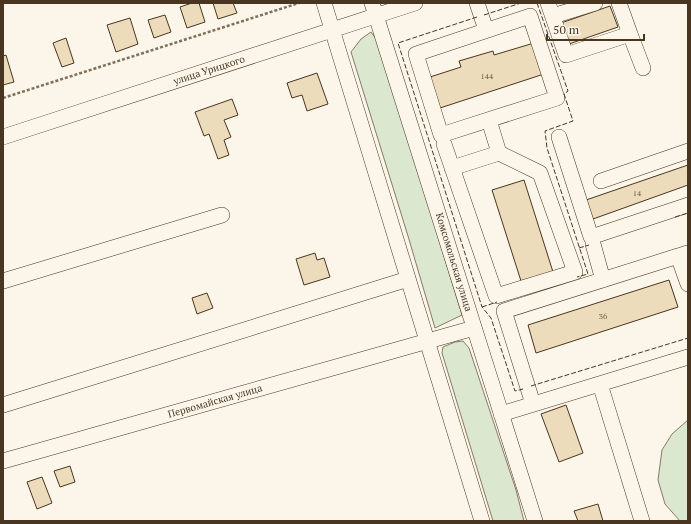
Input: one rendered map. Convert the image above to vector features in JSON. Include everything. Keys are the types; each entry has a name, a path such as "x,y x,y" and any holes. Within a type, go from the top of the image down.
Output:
{"street":[{"path":"324,3 482,521"},
{"name":"улица Урицкого","path":"3,136 332,31 375,9 415,3"},
{"path":"477,3 486,30"},
{"path":"595,3 551,10 566,55 630,34"},
{"path":"619,3 643,68"},
{"name":"Комсомольская улица","path":"375,9 535,521"},
{"path":"530,16 557,98 441,135 416,54 486,30 530,16"},
{"path":"488,120 499,153"},
{"path":"559,137 591,237 688,205"},
{"path":"444,144 452,168 496,296 575,272 540,173 499,153 452,168"},
{"path":"601,181 688,151"},
{"path":"3,281 222,215"},
{"path":"593,244 603,280"},
{"path":"533,404 504,311 683,254 688,284"},
{"path":"3,405 408,278"},
{"name":"Первомайская улица","path":"3,461 474,328"},
{"path":"501,414 688,357"},
{"path":"600,384 642,521"}],"path":[{"path":"3,98 299,3"}],"green space":[{"path":"371,32 379,43 462,315 435,328 351,52 361,39"},
{"path":"463,341 469,348 516,490 524,521 493,521 442,353 443,347 455,342"},
{"path":"688,420 688,521 680,521 665,504 658,480 662,450 672,434"}],"building":[{"path":"192,3 199,3 205,22 187,28 180,7"},
{"path":"213,3 233,3 237,13 218,19"},
{"path":"610,6 618,27 569,44 561,23"},
{"path":"165,15 171,32 154,38 148,20"},
{"path":"130,18 138,44 116,52 107,25"},
{"path":"66,38 74,63 62,67 53,43"},
{"path":"534,43 544,74 440,108 430,77 461,67 459,61 493,51 494,55"},
{"path":"6,55 14,82 3,85 3,56"},
{"path":"317,73 328,104 307,111 302,95 292,98 287,83"},
{"path":"232,99 238,115 224,120 231,137 224,140 229,155 218,159 209,134 204,136 195,112"},
{"path":"688,165 688,185 593,219 586,200"},
{"path":"524,180 553,272 521,281 492,190"},
{"path":"315,253 317,260 324,258 330,277 304,285 296,259"},
{"path":"669,280 678,307 536,353 528,325"},
{"path":"207,293 213,308 197,314 192,298"},
{"path":"566,405 583,453 559,462 541,414"},
{"path":"70,466 75,482 60,487 54,471"},
{"path":"42,477 52,503 37,509 27,482"},
{"path":"598,504 603,521 578,521 574,511"}],"fence":[{"path":"484,15 521,3"},
{"path":"537,3 568,91 564,94 573,121 545,131 547,148 588,274 577,277"},
{"path":"477,17 398,43 482,307 491,318 515,391 523,389"},
{"path":"675,217 688,213"},
{"path":"579,248 589,245"},
{"path":"482,307 497,302"},
{"path":"531,386 688,338"}]}
